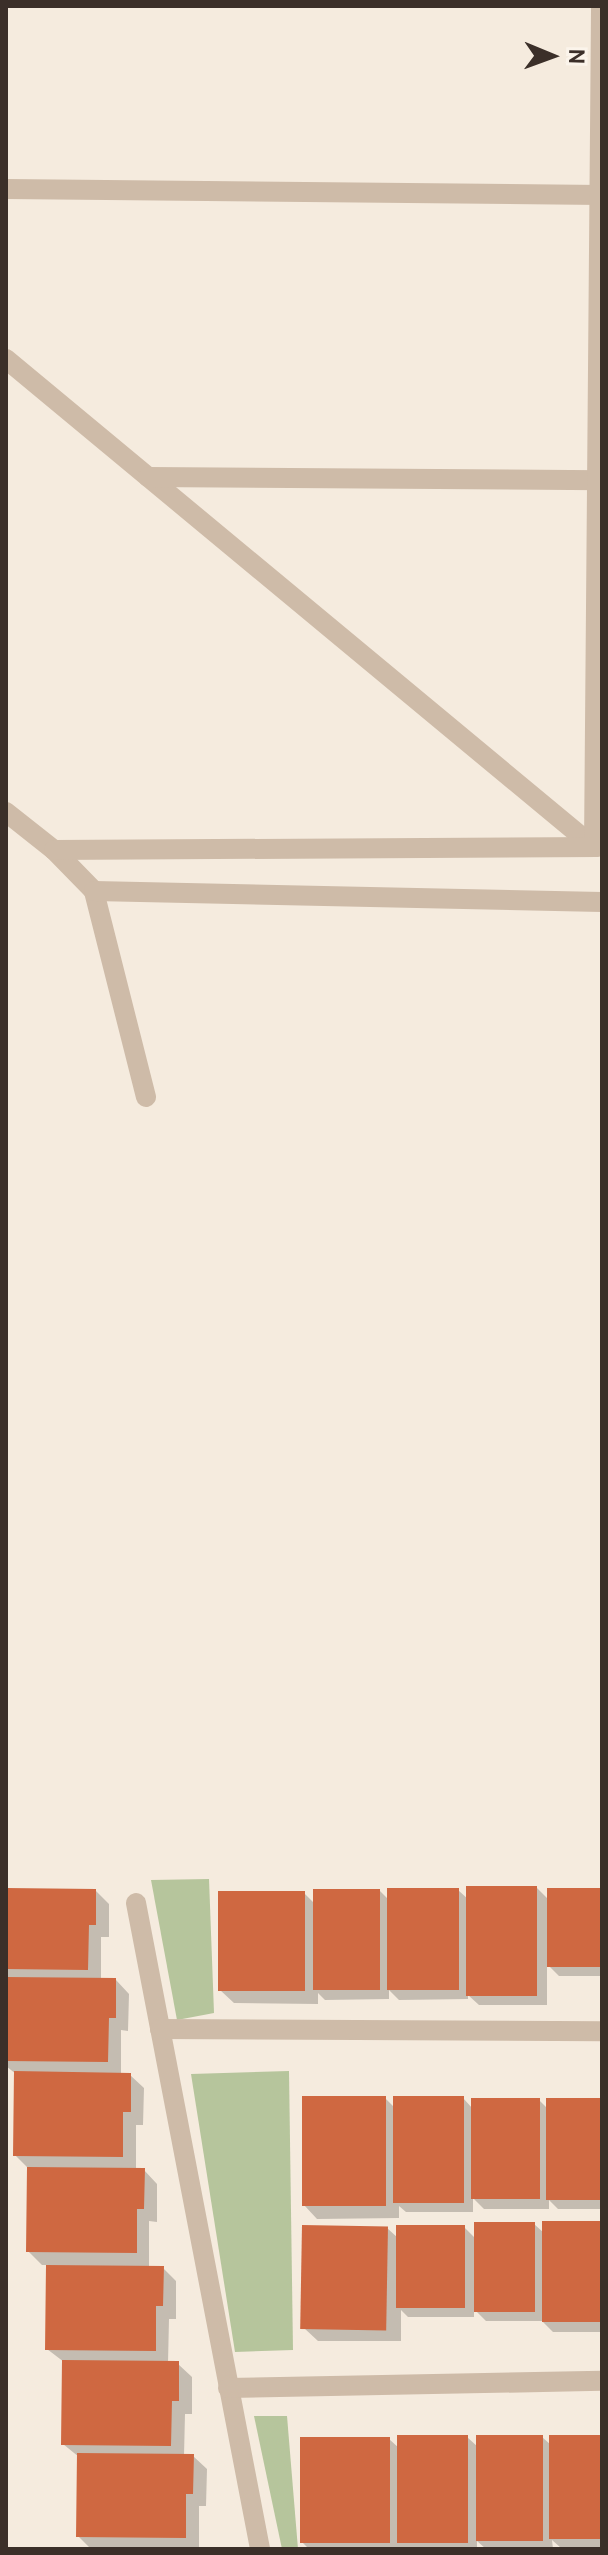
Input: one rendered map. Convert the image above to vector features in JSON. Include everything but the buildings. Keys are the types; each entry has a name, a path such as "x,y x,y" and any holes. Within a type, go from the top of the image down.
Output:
{"street":[{"path":"598,847 601,6"},
{"path":"6,189 601,195"},
{"path":"6,359 598,847"},
{"path":"148,477 600,480"},
{"path":"6,812 54,850 94,891 146,1097"},
{"path":"54,850 598,847"},
{"path":"94,891 602,902"},
{"path":"136,1903 260,2549"},
{"path":"160,2029 602,2031"},
{"path":"228,2388 602,2381"}],"green space":[{"path":"209,1879 214,2013 177,2020 151,1880"},
{"path":"289,2071 293,2350 235,2352 191,2074"},
{"path":"254,2416 287,2416 298,2549 282,2549"}]}
